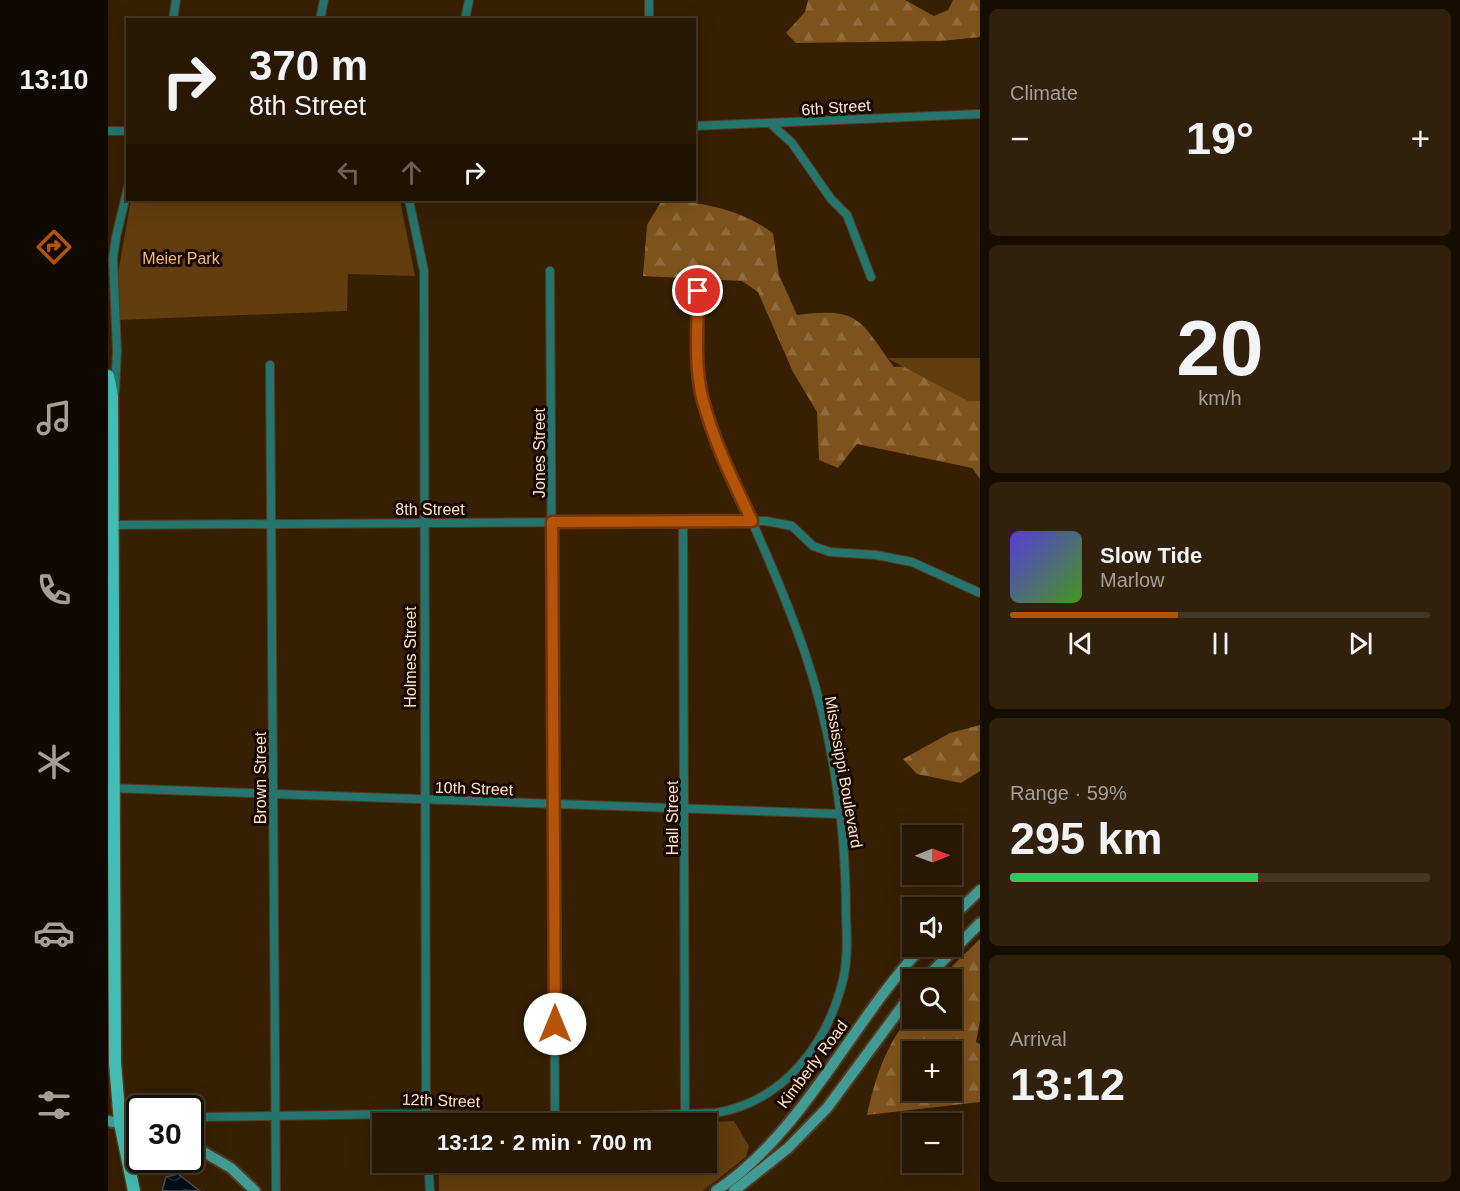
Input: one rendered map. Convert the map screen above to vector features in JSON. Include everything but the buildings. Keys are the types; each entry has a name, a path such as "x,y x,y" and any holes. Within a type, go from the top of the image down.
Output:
{"main road":[{"path":"108,376 112,396 113,435 111,788 114,1122 134,1191"},
{"path":"962,907 980,890"},
{"path":"935,969 980,923"},
{"name":"Kimberly Road","path":"716,1191 753,1161 780,1132 914,957"},
{"path":"734,1191 788,1148 827,1108 902,1007"},
{"path":"204,1152 231,1168 255,1191"}],"street":[{"path":"173,18 176,0"},
{"path":"320,18 324,0"},
{"path":"465,18 469,0"},
{"path":"649,0 649,18"},
{"name":"6th Street","path":"696,126 980,114"},
{"path":"771,124 792,143 831,199 847,215 871,277"},
{"path":"108,131 126,131"},
{"path":"113,435 117,351 116,237 126,195"},
{"name":"Holmes Street","path":"409,201 424,272 426,1113"},
{"name":"Jones Street","path":"550,271 555,1113"},
{"name":"Mississippi Boulevard","path":"696,1113 738,1109 777,1088 799,1068 820,1040 844,978 846,875 840,814 818,696 775,573 727,467 702,397 698,366 698,291"},
{"name":"Brown Street","path":"270,364 276,1191"},
{"name":"Hall Street","path":"683,521 686,809 685,1113"},
{"name":"8th Street","path":"111,525 773,522 792,526 813,546 830,552 876,555 912,562 980,593"},
{"name":"10th Street","path":"111,788 840,814"},
{"name":"12th Street","path":"204,1117 372,1114"},
{"path":"429,1173 430,1191"}],"green space":[{"path":"808,0 905,0 934,16 948,10 953,0 980,0 980,37 941,41 796,43 786,33 805,12"},
{"name":"Meier Park","path":"131,201 400,201 415,276 348,274 347,311 118,320 118,273"},
{"path":"661,201 706,205 747,218 773,233 779,275 797,315 834,313 856,320 865,327 894,367 980,362 980,479 972,468 857,444 838,468 819,460 817,412 793,372 758,292 742,281 643,276 647,225"},
{"path":"887,358 980,358 980,401 968,401"},
{"path":"980,725 980,771 961,783 917,774 903,759 950,733"},
{"path":"980,939 980,1021 976,1042 980,1044 980,1102 867,1115 883,1061 902,1026 902,1029 962,1029 962,969 949,969"},
{"path":"734,1121 749,1146 746,1157 703,1191 439,1191 439,1173 717,1173 717,1122"}],"water":[{"path":"178,1174 200,1191 162,1191 166,1177"}],"route":[{"path":"555,1024 552,522 752,521 727,467 702,397 698,366 698,291"}]}
